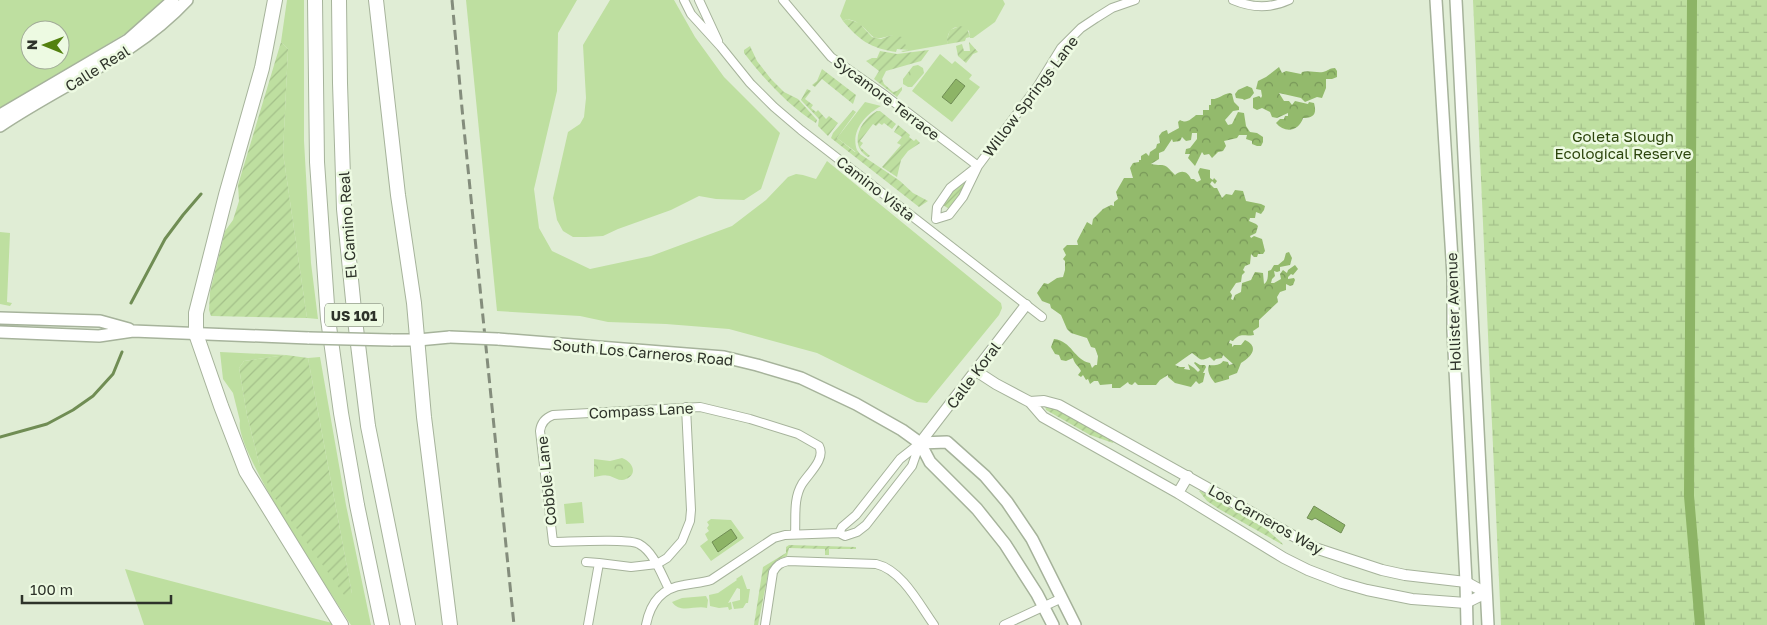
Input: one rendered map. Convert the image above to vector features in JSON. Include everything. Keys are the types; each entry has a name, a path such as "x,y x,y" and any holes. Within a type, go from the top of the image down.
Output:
{"highway":[{"path":"275,0 262,68 226,195 196,313 196,334 220,406 246,471 341,625"},
{"name":"El Camino Real","path":"316,0 317,162 328,319 341,413 357,505 382,625"},
{"name":"El Camino Real","path":"339,0 344,209 355,320 368,426 408,625"},
{"path":"376,0 398,195 418,340 424,417 450,625"}],"main road":[{"name":"Calle Real","path":"0,115 128,40 173,0"},
{"name":"Calle Real","path":"0,126 132,46 173,14 186,0"},
{"name":"Hollister Avenue","path":"1436,0 1453,276 1453,331 1467,625"},
{"name":"Hollister Avenue","path":"1456,0 1488,625"},
{"path":"0,318 100,320 133,330"},
{"name":"South Los Carneros Road","path":"133,330 196,334 391,340 450,337 688,353 724,357 801,378 856,404 902,430 920,443 930,462 977,509 1005,544 1053,625"},
{"path":"0,332 99,336 133,330"},
{"path":"920,443 946,442 985,476 1007,502 1032,539 1062,598 1071,624"}],"street":[{"name":"Camino Vista","path":"684,0 691,14 750,83 774,107 1042,317"},
{"name":"Camino Vista","path":"699,0 721,47"},
{"name":"Sycamore Terrace","path":"783,0 832,57 978,166"},
{"name":"Willow Springs Lane","path":"928,228 936,219 949,216 963,197 978,166 1038,87 1061,48 1075,33 1096,18 1112,8 1135,0"},
{"path":"1233,0 1261,7 1289,0"},
{"name":"Willow Springs Lane","path":"936,219 937,207 950,188 978,166"},
{"name":"Calle Koral","path":"839,533 842,527 856,515 900,459 920,443 1026,305"},
{"name":"Los Carneros Way","path":"976,371 1030,402 1043,417 1178,493 1284,558 1308,570 1342,584 1377,593 1403,598 1466,603"},
{"name":"Los Carneros Way","path":"1030,402 1044,401 1059,405 1188,476 1294,538 1315,548 1382,570 1405,575 1466,582 1486,593"},
{"path":"586,562 631,567 657,564 676,550 687,532 690,521 686,408"},
{"name":"Compass Lane","path":"544,420 553,415 706,408 798,434 818,444 821,449 820,459 798,494 795,534"},
{"name":"Cobble Lane","path":"544,420 540,431 553,542 630,542 638,544 643,548 657,564"},
{"name":"Calle Koral","path":"669,589 711,580 774,538 795,534 839,533 845,536 857,532 866,525 912,466 920,443"},
{"path":"1178,493 1188,476"},
{"path":"765,625 773,572 776,566 788,562 876,564 883,566 890,570 907,587 934,625"},
{"path":"588,625 599,563"},
{"path":"646,625 648,614 654,601 669,589 657,564"},
{"path":"1466,603 1486,593"},
{"path":"1004,625 1062,598"}],"green space":[{"path":"0,0 166,0 126,33 70,67 70,20 20,20 20,70 65,70 0,109"},
{"path":"287,0 304,0 304,141 311,263 318,319 307,318 283,153 288,49 281,42"},
{"path":"466,0 577,0 558,33 557,91 534,189 539,228 552,251 590,269 651,256 732,226 766,200 788,177 796,174 816,179 827,161 1001,303 1002,308 999,315 927,403 917,402 817,353 729,329 608,322 580,316 497,311"},
{"path":"610,0 674,0 695,37 724,77 780,133 761,189 744,200 699,196 671,210 603,236 573,237 563,231 557,220 553,198 568,132 580,124 584,117 586,98 583,45"},
{"path":"846,0 1003,0 1005,4 995,22 973,38 970,38 969,31 965,28 956,27 948,34 948,44 903,52 901,51 908,50 892,35 875,38 856,22 847,19 843,21 840,16"},
{"name":"Goleta Slough Ecological Reserve","path":"1473,0 1767,0 1767,625 1501,625"},
{"path":"847,19 859,23 872,37 881,39 892,35 902,37 908,50 897,49 896,52 879,48 866,42 843,21"},
{"path":"960,26 967,28 970,37 966,38 965,41 948,44 947,39 950,30"},
{"path":"281,42 288,49 283,153 307,318 211,316 209,310 210,292 225,231 233,220 239,201 238,185"},
{"path":"969,42 978,52 973,54 966,63 958,56 956,46 962,44 964,51 970,51"},
{"path":"750,46 757,61 771,79 784,92 798,99 817,120 816,123 787,100 760,73 744,53 744,50"},
{"path":"929,50 921,61 886,71 882,79 884,84 893,92 902,87 897,97 874,79 879,71 866,61 877,58 880,51 897,54"},
{"path":"940,54 952,64 955,61 972,75 969,79 980,87 952,122 912,91"},
{"path":"918,65 923,68 924,73 912,87 903,84 903,79 913,66"},
{"path":"1279,67 1282,73 1286,71 1301,74 1305,71 1323,72 1331,68 1335,68 1337,71 1337,77 1326,79 1326,88 1322,98 1317,97 1305,102 1301,98 1279,93 1284,101 1289,101 1292,105 1295,101 1308,104 1309,102 1314,103 1314,115 1303,118 1298,126 1291,130 1283,129 1276,123 1280,119 1284,119 1285,116 1288,116 1288,113 1277,118 1272,117 1270,112 1262,108 1257,110 1253,108 1253,98 1259,96 1261,98 1262,96 1261,90 1256,89 1258,81"},
{"path":"822,69 856,95 853,104 822,79 815,87 812,85 817,81"},
{"path":"1247,86 1252,88 1254,93 1250,98 1244,100 1236,98 1235,94 1238,90"},
{"path":"807,89 811,91 805,99 813,105 811,108 816,112 818,110 826,119 829,116 838,123 828,136 818,126 819,119 801,100"},
{"path":"1230,93 1239,110 1233,111 1225,120 1228,125 1232,124 1238,112 1244,113 1246,126 1250,132 1257,133 1263,137 1261,146 1252,144 1252,141 1246,139 1247,135 1239,135 1237,138 1224,141 1226,146 1223,151 1218,152 1212,158 1209,154 1204,155 1202,152 1195,166 1188,158 1190,154 1185,154 1186,149 1190,148 1197,139 1197,133 1192,133 1191,140 1186,141 1182,137 1180,141 1173,142 1172,139 1164,151 1159,153 1159,159 1151,164 1164,165 1175,175 1184,172 1197,182 1201,180 1198,172 1200,168 1210,170 1210,178 1213,180 1214,178 1217,181 1215,184 1212,181 1210,184 1217,188 1222,198 1226,194 1232,195 1235,190 1243,191 1246,201 1265,206 1261,214 1256,212 1255,218 1250,218 1249,221 1258,226 1256,233 1250,236 1251,238 1254,236 1262,239 1265,251 1263,254 1258,254 1257,257 1251,254 1250,264 1245,266 1243,270 1245,272 1242,275 1241,282 1236,283 1230,292 1232,295 1231,299 1233,300 1235,295 1241,292 1242,283 1251,280 1255,272 1263,273 1264,284 1268,271 1274,265 1278,265 1284,260 1286,253 1289,252 1292,258 1290,265 1280,267 1280,271 1274,271 1275,276 1271,283 1281,279 1280,274 1283,270 1287,273 1295,265 1298,269 1293,275 1291,274 1288,277 1288,279 1294,278 1293,285 1286,284 1286,290 1280,292 1277,297 1278,302 1259,320 1259,327 1253,331 1254,335 1240,336 1233,341 1230,340 1229,343 1232,344 1232,347 1234,345 1241,345 1245,340 1250,343 1253,349 1251,355 1241,363 1237,373 1229,376 1229,379 1215,383 1209,373 1209,365 1217,365 1223,361 1228,362 1229,365 1233,364 1223,355 1222,358 1214,361 1210,357 1200,359 1192,353 1175,365 1190,370 1188,364 1198,372 1200,370 1195,362 1205,365 1203,382 1199,384 1196,381 1191,387 1175,383 1168,375 1156,385 1138,385 1135,382 1132,385 1128,382 1120,388 1112,388 1112,384 1100,385 1098,381 1090,384 1083,375 1081,377 1078,375 1081,371 1073,358 1066,361 1061,360 1051,347 1054,339 1060,340 1080,358 1090,363 1092,368 1097,365 1098,356 1095,348 1091,347 1087,338 1071,333 1067,329 1061,315 1051,308 1050,304 1042,301 1037,293 1044,283 1048,284 1057,278 1063,277 1065,261 1063,259 1066,255 1063,249 1067,245 1078,245 1077,241 1087,222 1092,225 1093,219 1103,209 1111,205 1114,206 1114,202 1118,199 1116,192 1124,178 1133,178 1130,168 1133,163 1139,162 1141,156 1146,153 1149,156 1150,152 1160,143 1159,136 1162,132 1167,130 1168,134 1179,128 1178,122 1180,120 1187,121 1196,115 1203,115 1203,110 1209,110 1211,99 1216,99"},
{"path":"865,102 881,106 865,118 861,124 856,136 856,152 837,138"},
{"path":"853,110 856,112 837,138 900,181 913,193 928,201 919,207 831,138 833,133"},
{"path":"877,111 880,111 896,124 892,129 884,123 882,125 879,123 876,126 873,124 860,141 863,143 860,147 870,156 868,157 859,146 859,133 861,126"},
{"path":"898,125 910,135 909,137 914,141 916,139 920,143 908,151 901,160 897,177 882,167 901,145 897,143 902,137 894,132"},
{"path":"962,181 966,182 966,184 959,197 949,209 943,205"},
{"path":"0,232 10,233 7,302 12,303 10,306 0,304"},
{"path":"220,352 286,355 244,361 239,368 247,415 259,463 352,594 308,358 320,357 346,505 371,625 351,625 267,490 242,437 233,393 223,379"},
{"path":"286,355 308,358 352,594 349,597 344,595 272,494 259,463 247,415 239,368 244,361"},
{"path":"1045,406 1059,409 1114,440 1113,443 1090,435 1046,410"},
{"path":"622,458 629,462 633,468 630,477 622,480 606,475 594,477 594,459 610,461"},
{"path":"1199,491 1266,529 1283,545 1219,509 1207,501"},
{"path":"582,502 584,523 566,524 564,504"},
{"path":"711,519 731,520 744,538 711,561 700,546 708,540 705,534 709,531 707,522"},
{"path":"789,545 856,547 856,549 829,549 829,555 825,555 825,549 789,548 787,556 777,560 769,569 758,625 754,625 763,567 786,553 786,547"},
{"path":"125,569 332,623 333,625 144,625"},
{"path":"742,575 747,589 750,589 748,603 743,608 734,609 732,602 740,600 740,589 737,588 728,603 731,602 732,609 710,606 709,595 718,593"},
{"path":"706,596 708,600 707,608 679,608 672,602 682,598"}],"shaded area":[{"path":"956,79 965,86 951,104 942,97"},
{"path":"1314,506 1345,525 1341,533 1315,518 1312,520 1307,518"},
{"path":"731,529 737,538 718,552 712,542"}],"waterway":[{"path":"1692,0 1689,496 1700,625"},
{"path":"131,303 165,239 201,194"},
{"path":"0,437 47,424 73,410 93,396 113,374 122,352"}],"railway":[{"path":"452,0 514,625"}]}
